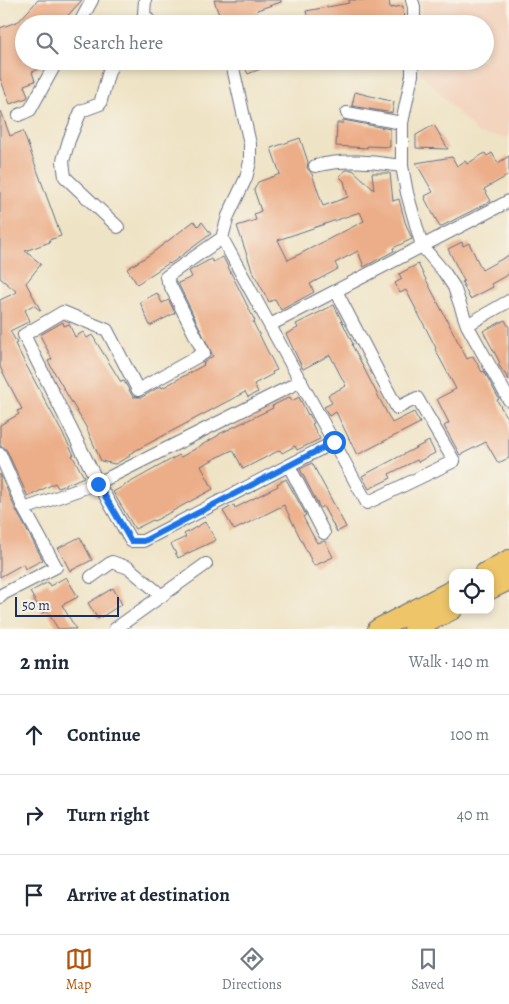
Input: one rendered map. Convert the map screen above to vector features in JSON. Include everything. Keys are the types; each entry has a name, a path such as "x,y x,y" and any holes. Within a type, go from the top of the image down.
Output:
{"highway":[{"path":"492,569 509,560"},
{"path":"494,588 509,580"},
{"path":"378,629 449,592"},
{"path":"414,629 449,611"}],"street":[{"path":"84,15 92,0"},
{"path":"145,0 145,15"},
{"path":"412,0 414,15"},
{"path":"19,115 30,110 52,70"},
{"path":"110,70 100,104 81,111 69,140 64,161 65,177 118,227"},
{"path":"233,70 250,144 250,162 246,178 228,216 222,238 166,277 204,353 138,390 107,330 63,312 24,335 98,484 131,541 144,541 334,442"},
{"path":"412,70 402,124 402,166 407,193 422,246 454,287 468,325 509,400"},
{"path":"347,113 402,124"},
{"path":"315,166 330,162 365,160 402,166"},
{"path":"270,325 509,201"},
{"path":"222,238 367,503 454,461 417,398 396,408 336,291"},
{"path":"468,325 509,301"},
{"path":"24,509 98,484 301,381"},
{"path":"0,454 24,509 56,567 1,593"},
{"path":"289,466 324,532"},
{"path":"91,577 112,562 129,568 162,596"},
{"path":"115,629 206,564"}],"shaded area":[{"path":"422,0 509,0 509,138 478,134 421,73 421,70 494,70 494,15 422,15"}],"building":[{"path":"38,0 82,0 68,15 24,15"},
{"path":"214,0 281,0 281,2 257,10 258,15 219,15"},
{"path":"349,0 389,0 390,8 403,6 404,15 307,15 306,11 349,3"},
{"path":"15,22 15,70 37,70 32,72 35,81 24,85 27,98 10,104 0,78 0,28"},
{"path":"246,70 258,70 248,74"},
{"path":"355,92 394,102 392,113 352,106"},
{"path":"0,111 10,136 23,131 61,236 25,251 41,264 26,283 41,311 33,305 25,310 30,321 10,331 84,477 58,488 55,483 28,497 7,451 4,447 0,446 0,425 19,414 17,411 22,409 0,367 0,300 17,292 0,278"},
{"path":"343,120 390,129 390,147 336,146 337,123 343,123"},
{"path":"434,125 448,149 416,148 416,135"},
{"path":"300,138 308,162 307,168 312,174 323,206 348,197 344,181 339,176 346,170 353,170 374,190 372,173 390,173 393,201 399,199 412,239 393,248 394,251 364,267 358,251 335,263 338,269 310,284 314,292 281,310 275,299 269,302 252,270 237,226 256,220 254,214 261,211 254,190 258,182 280,174 271,148","holes":["360,212 364,221 288,260 278,240"]},
{"path":"485,153 487,156 492,153 498,163 509,156 509,175 484,189 491,201 440,227 425,199 425,196 433,192 416,163 452,157 457,166 465,161 467,164"},
{"path":"194,221 198,226 202,222 211,234 170,264 137,284 127,269 152,253"},
{"path":"462,242 463,246 469,243 482,270 509,255 509,274 491,284 493,287 470,299 462,282 464,281 448,249"},
{"path":"223,257 277,370 254,384 258,392 248,397 245,392 129,454 130,456 115,464 101,461 86,427 48,361 52,359 40,335 63,322 64,326 69,324 75,337 83,332 87,338 92,335 121,382 124,381 133,397 142,397 204,365 203,363 213,356 178,283 192,277 189,271 211,259 213,262"},
{"path":"418,264 467,359 473,356 482,372 484,371 509,422 509,458 498,463 486,442 460,455 444,426 449,423 437,399 456,389 406,290 400,293 395,283 402,279 399,274"},
{"path":"157,293 162,303 169,300 175,313 150,326 140,302"},
{"path":"334,305 392,423 414,412 420,423 357,455 336,412 329,416 324,407 332,403 328,395 346,386 330,355 303,369 286,334 298,328 296,324"},
{"path":"505,320 509,327 509,380 498,364 500,363 483,331"},
{"path":"290,397 292,401 299,397 314,423 312,424 320,439 297,450 295,446 282,453 280,450 243,469 233,450 228,452 201,466 213,489 158,519 135,529 113,492 179,455 181,457 219,434 273,408 272,406"},
{"path":"429,441 435,453 389,474 391,478 369,489 362,476"},
{"path":"312,463 346,527 337,532 323,506 320,508 300,469"},
{"path":"0,474 17,512 43,560 25,569 23,564 0,577"},
{"path":"286,479 306,515 303,517 317,543 325,541 333,557 314,566 284,505 234,530 223,511 234,505 235,508 278,486 277,484"},
{"path":"205,522 216,540 178,558 171,544 186,537 184,534"},
{"path":"80,537 92,560 70,571 58,548"},
{"path":"66,577 78,597 62,605 76,629 58,629 47,611 42,613 30,592 48,582 50,586"},
{"path":"113,588 122,604 98,619 88,603"}],"route":[{"path":"98,484 131,541 144,541 334,442"}]}
